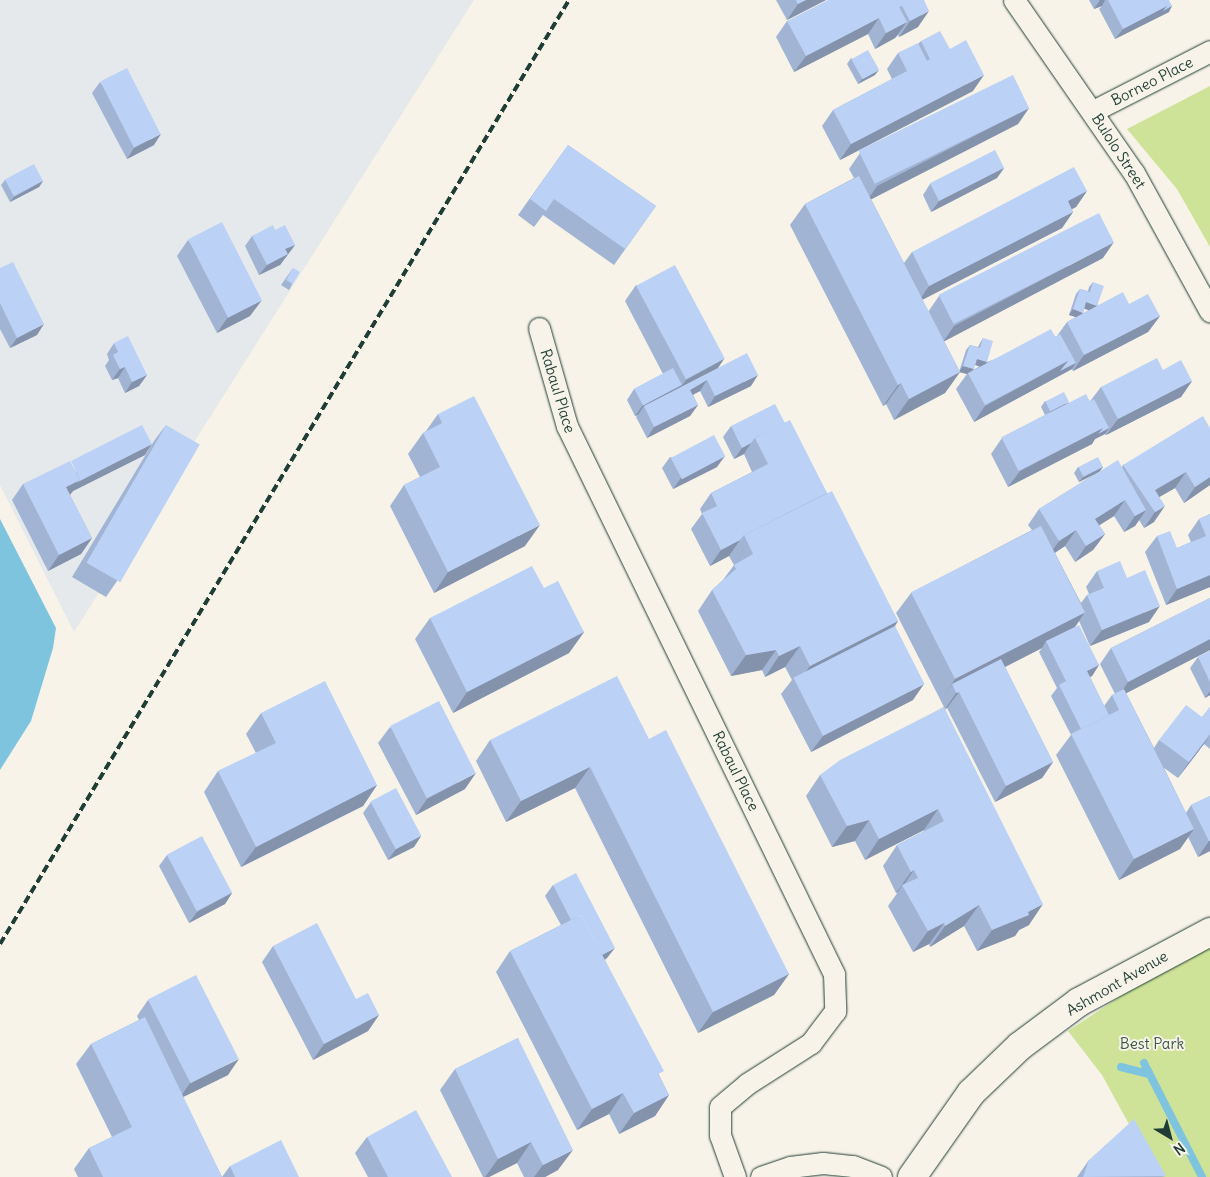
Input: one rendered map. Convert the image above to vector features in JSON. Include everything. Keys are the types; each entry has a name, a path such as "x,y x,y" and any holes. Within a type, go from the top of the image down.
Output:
{"street":[{"name":"Bulolo Street","path":"1014,0 1093,111 1134,173 1210,310"},
{"name":"Borneo Place","path":"1093,111 1210,51"},
{"name":"Rabaul Place","path":"539,328 567,426 834,974 835,1012 811,1043 746,1084 720,1107 720,1135 735,1177"},
{"name":"Ashmont Avenue","path":"912,1177 971,1093 1020,1046 1079,1002 1210,932"},
{"path":"761,1177 790,1167 823,1163 853,1166 881,1177"}],"shaded area":[{"path":"0,0 474,0 74,632 0,485"}],"green space":[{"path":"1210,86 1210,247 1177,189 1127,129"},
{"name":"Best Park","path":"1210,944 1210,1177 1158,1177 1102,1075 1068,1031 1150,977"}],"water":[{"path":"0,519 56,628 53,648 31,721 0,770"}],"building":[{"path":"796,0 806,0 798,4"},
{"path":"828,0 924,0 929,11 910,21 902,6 899,7 907,22 886,33 879,18 806,56 787,21"},
{"path":"1108,0 1163,0 1167,6 1123,29"},
{"path":"1163,0 1169,0 1172,6 1163,11 1167,6"},
{"path":"940,31 950,49 966,40 984,75 851,144 833,110 907,71 898,53 918,43 927,61 930,59 921,41"},
{"path":"868,50 879,70 863,79 851,59"},
{"path":"127,68 161,134 134,148 100,82"},
{"path":"1013,75 1029,108 875,184 858,150"},
{"path":"568,145 656,206 625,249 554,199 546,211 530,199"},
{"path":"995,150 1004,168 939,201 930,183"},
{"path":"34,164 43,181 14,196 5,179"},
{"path":"1074,167 1087,191 1068,201 1073,212 929,286 912,252"},
{"path":"859,176 960,372 909,399 901,383 898,385 805,204"},
{"path":"1099,213 1114,242 954,324 939,295"},
{"path":"222,222 262,300 228,318 188,239"},
{"path":"273,225 275,230 285,225 295,245 285,249 288,254 267,265 252,236"},
{"path":"13,262 44,324 17,338 0,303 0,268"},
{"path":"675,265 725,359 686,379 636,286"},
{"path":"293,268 300,272 293,284 286,280"},
{"path":"1093,282 1104,286 1097,306 1086,302 1083,313 1073,309 1080,289 1090,292"},
{"path":"1123,292 1129,304 1148,294 1160,316 1084,355 1067,322"},
{"path":"1051,329 1068,361 985,405 968,373"},
{"path":"1060,334 1076,363 1060,371 1068,361 1055,337"},
{"path":"128,336 147,375 132,382 125,367 120,369 113,355 118,352 114,343"},
{"path":"983,338 993,341 987,362 977,359 974,369 963,366 970,345 980,348"},
{"path":"747,353 758,375 715,396 707,380 690,390 698,405 654,427 644,406"},
{"path":"1157,358 1163,370 1181,360 1192,381 1118,419 1101,387"},
{"path":"673,368 682,385 643,405 634,389"},
{"path":"1064,392 1069,402 1050,411 1045,402"},
{"path":"1086,394 1103,428 1019,471 1001,437"},
{"path":"474,396 540,525 448,572 404,485 440,467 423,433 442,423 438,414"},
{"path":"1094,399 1109,428 1098,434 1103,428 1089,402"},
{"path":"775,404 785,423 755,438 751,443 742,448 731,426"},
{"path":"1203,416 1210,428 1210,477 1195,487 1186,472 1155,490 1165,506 1155,512 1123,465"},
{"path":"790,420 827,493 744,535 740,540 721,550 702,513 717,506 711,493 768,464 755,438"},
{"path":"142,425 152,444 76,483 80,480 71,461"},
{"path":"166,425 200,444 120,582 87,563"},
{"path":"714,435 725,456 682,479 671,458"},
{"path":"1098,457 1103,467 1083,477 1078,467"},
{"path":"1118,460 1146,510 1135,516 1125,500 1095,519 1105,534 1086,546 1076,530 1059,541 1039,509"},
{"path":"70,461 80,480 66,487 92,538 59,555 23,484"},
{"path":"832,491 898,621 810,666 800,646 779,656 776,650 746,655 712,590 736,569 734,565 753,554 744,535"},
{"path":"1210,514 1210,575 1177,589 1157,536 1170,531 1177,548 1206,536 1199,519"},
{"path":"1041,526 1085,612 955,679 911,592"},
{"path":"1120,561 1127,578 1145,570 1160,606 1102,630 1087,595 1104,588 1097,571"},
{"path":"532,566 544,588 558,581 584,632 467,692 430,618"},
{"path":"1210,598 1210,639 1128,682 1111,648"},
{"path":"1079,625 1099,665 1087,671 1109,715 1081,729 1059,685 1066,681 1046,641"},
{"path":"895,626 925,684 823,736 793,678"},
{"path":"1210,651 1210,682 1198,657"},
{"path":"1001,659 1053,762 1006,786 959,692 956,693 952,684"},
{"path":"617,676 649,739 666,730 789,974 713,1012 590,767 521,801 490,740"},
{"path":"325,681 377,785 256,847 218,771 276,743 261,713"},
{"path":"1124,689 1194,829 1134,859 1071,734 1119,710 1112,695"},
{"path":"439,701 476,773 427,798 390,726"},
{"path":"1186,705 1202,717 1210,707 1210,734 1189,762 1159,740"},
{"path":"944,707 1043,904 1028,912 1029,915 992,930 979,905 945,926 944,923 928,931 902,885 918,878 914,870 911,872 897,845 944,821 938,809 879,839 869,820 847,826 820,775 840,760"},
{"path":"396,788 421,836 396,849 370,802"},
{"path":"1210,796 1210,841 1209,841 1191,805"},
{"path":"202,836 232,893 197,911 167,855"},
{"path":"576,873 615,948 602,955 581,915 571,920 553,885"},
{"path":"581,915 664,1071 658,1074 669,1095 634,1113 623,1093 592,1109 510,951"},
{"path":"317,923 356,999 368,993 379,1015 324,1044 273,946"},
{"path":"196,975 239,1059 191,1083 148,1000"},
{"path":"145,1017 222,1177 103,1177 89,1148 132,1127 91,1044"},
{"path":"518,1038 573,1150 543,1165 531,1142 498,1159 455,1069"},
{"path":"416,1110 452,1177 388,1177 367,1137"},
{"path":"1134,1119 1166,1176 1083,1177 1089,1160"},
{"path":"281,1140 299,1177 235,1177 230,1166"}],"waterway":[{"path":"1144,1063 1202,1177"},
{"path":"1121,1067 1149,1074"}],"railway":[{"path":"0,944 569,0"}]}
